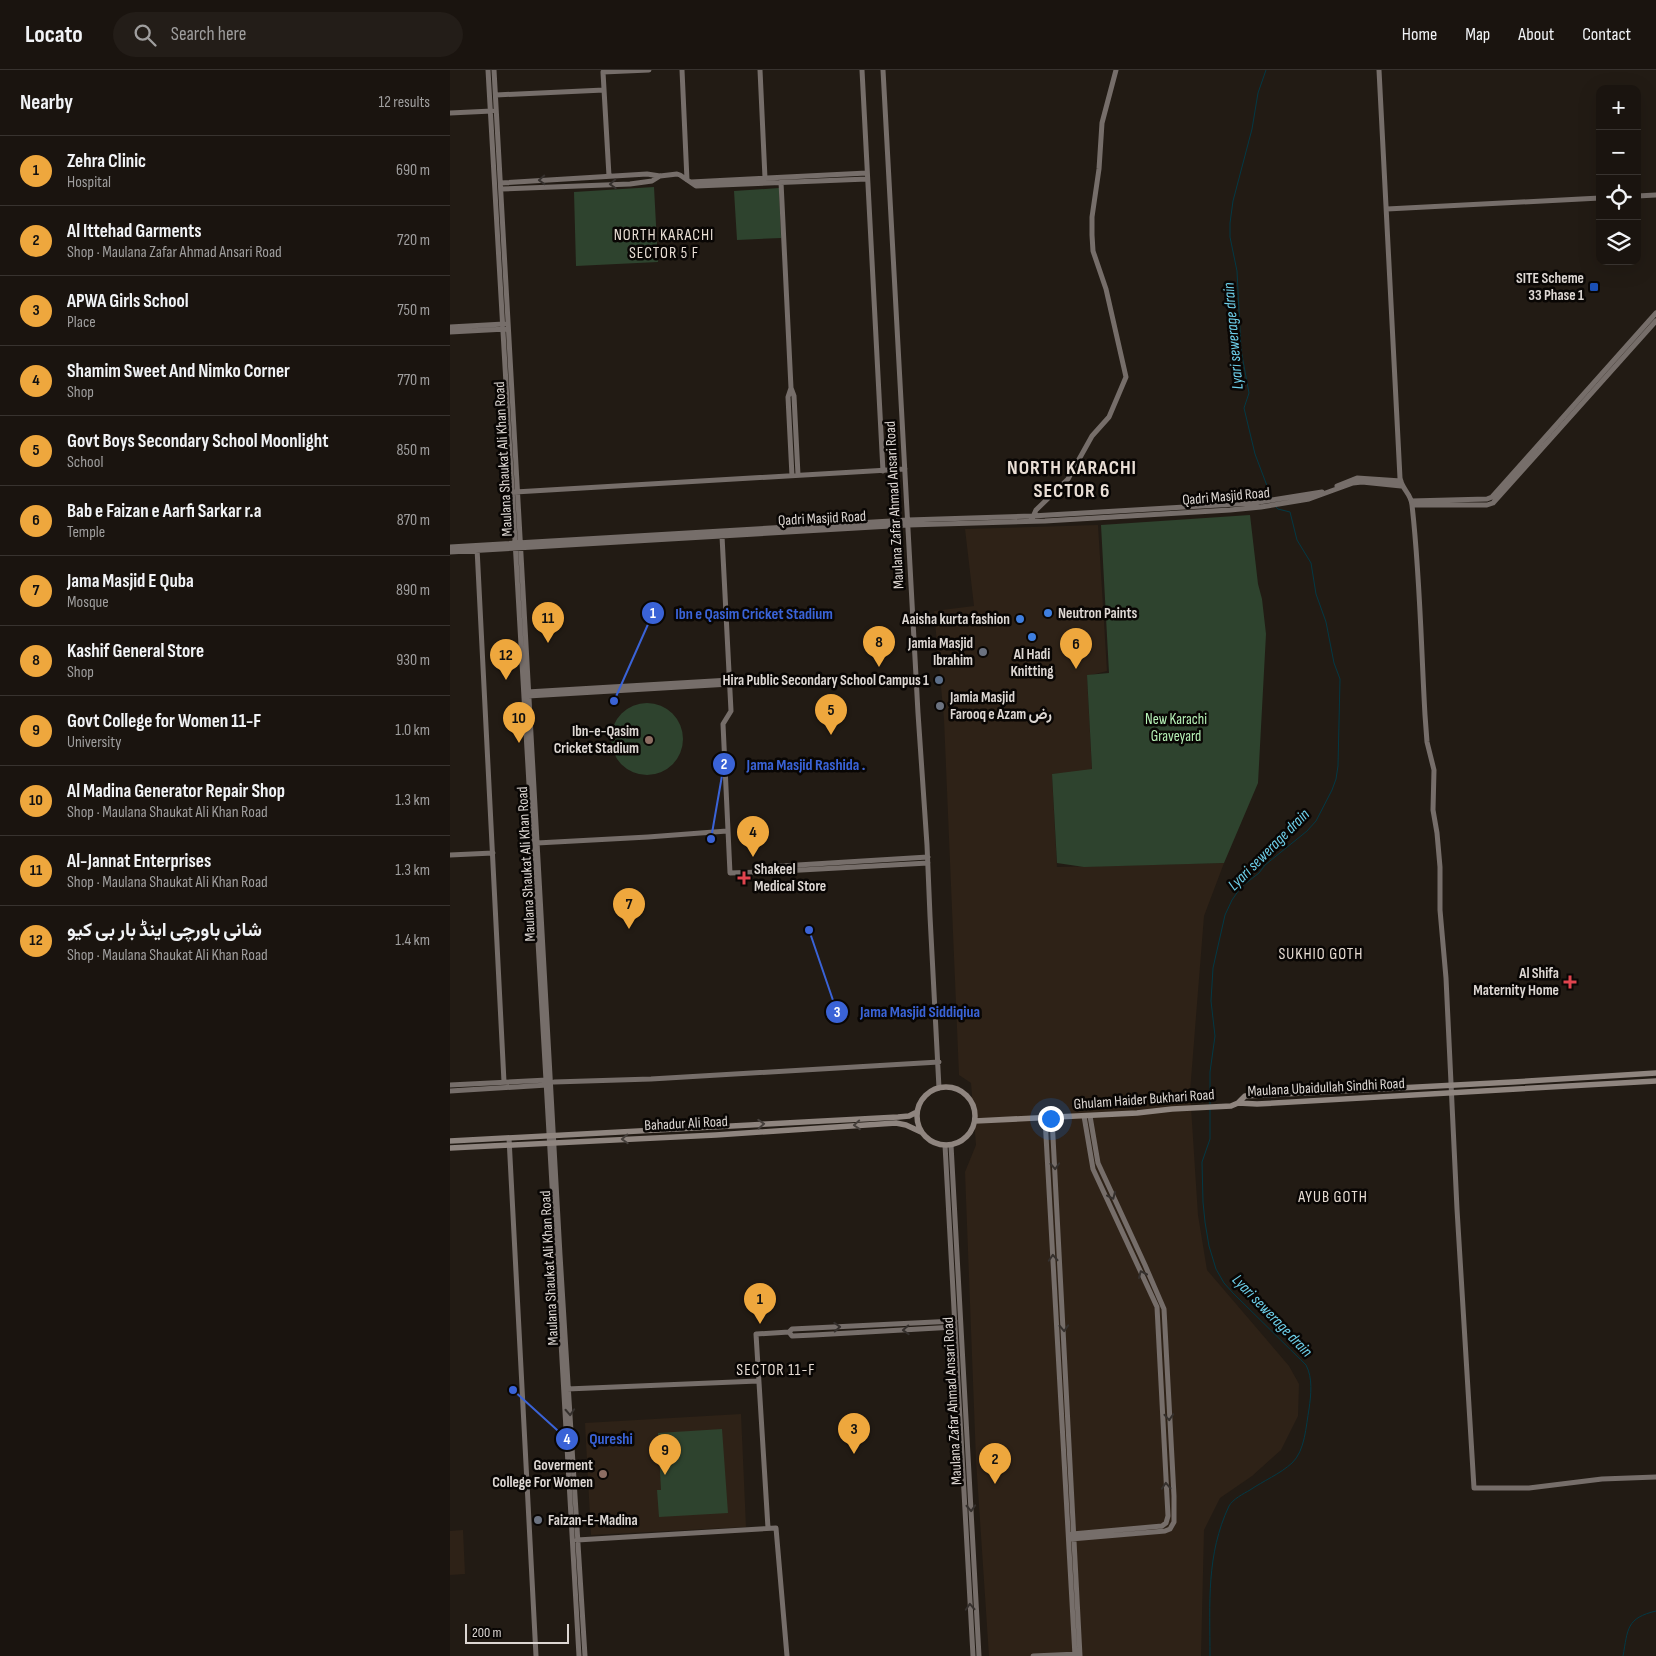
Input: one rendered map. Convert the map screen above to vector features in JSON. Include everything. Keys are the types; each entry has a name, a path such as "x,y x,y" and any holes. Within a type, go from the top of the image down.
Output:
{"main road":[{"name":"Maulana Ubaidullah Sindhi Road","path":"1225,1107 1238,1103 1257,1104 1656,1073"},
{"name":"Maulana Ubaidullah Sindhi Road","path":"1451,1089 1656,1081"},
{"path":"940,1088 953,1088 964,1094 972,1104 975,1121 968,1135 959,1142 948,1145 930,1140 921,1132 917,1112 919,1105 926,1095 940,1088"},
{"name":"Ghulam Haider Bukhari Road","path":"975,1121 1225,1107"},
{"name":"Bahadur Ali Road","path":"551,1140 905,1116 917,1112"},
{"name":"Bahadur Ali Road","path":"450,1148 509,1142 896,1123 906,1125 921,1132"},
{"name":"Bahadur Ali Road","path":"450,1141 509,1142"}],"street":[{"name":"Maulana Shaukat Ali Khan Road","path":"488,70 501,186 506,327"},
{"name":"Maulana Shaukat Ali Khan Road","path":"494,70 496,95 493,110 549,1082"},
{"path":"609,176 603,72 649,70"},
{"path":"682,70 689,181"},
{"path":"760,70 765,178"},
{"path":"862,70 882,471"},
{"name":"Maulana Zafar Ahmad Ansari Road","path":"883,70 940,1088"},
{"path":"1032,519 1036,510 1068,478 1092,436 1109,417 1126,377 1106,289 1093,251 1092,216 1102,123 1116,70"},
{"path":"1380,70 1401,483 1412,503 1427,742 1434,770 1433,810 1440,867 1440,910 1446,978 1474,1488 1529,1488 1602,1479 1656,1477"},
{"path":"496,95 604,90"},
{"path":"450,113 493,110"},
{"path":"501,186 576,178 647,174 660,176 680,175 696,186 867,176"},
{"path":"501,186 576,186 652,181 660,176"},
{"path":"689,181 867,176"},
{"path":"576,178 576,186"},
{"path":"781,182 791,388 794,396 795,476"},
{"path":"1641,196 1656,195"},
{"path":"1387,209 1596,198"},
{"path":"1412,503 1492,497 1656,313"},
{"path":"1412,503 1493,504 1656,321"},
{"path":"450,327 506,327"},
{"path":"450,332 506,327"},
{"path":"515,492 905,470"},
{"name":"Qadri Masjid Road","path":"518,546 1260,505 1326,494 1353,483 1401,483"},
{"name":"Qadri Masjid Road","path":"450,547 477,548 722,536 908,523"},
{"path":"722,536 731,711 723,724 730,873 928,860"},
{"path":"477,548 494,853 504,1082"},
{"name":"Qadri Masjid Road","path":"450,552 477,548"},
{"path":"527,694 730,682"},
{"name":"Maulana Shaukat Ali Khan Road","path":"527,694 538,843 562,1389 579,1656"},
{"path":"538,843 650,837 728,830"},
{"path":"450,855 494,853"},
{"path":"450,1085 647,1079 939,1062"},
{"path":"450,1091 549,1082"},
{"path":"1072,1537 1162,1526 1168,1516 1157,1307 1093,1169 1087,1116"},
{"path":"1033,1656 1078,1655 1062,1366 1045,1118"},
{"path":"1052,1118 1062,1366"},
{"name":"Maulana Shaukat Ali Khan Road","path":"551,1140 569,1389 585,1656"},
{"path":"509,1142 536,1656"},
{"name":"Maulana Zafar Ahmad Ansari Road","path":"948,1145 954,1320 972,1656"},
{"name":"Maulana Zafar Ahmad Ansari Road","path":"948,1145 979,1656"},
{"path":"768,1528 756,1334 789,1332 792,1329 954,1320"},
{"path":"789,1332 792,1336 955,1327"},
{"path":"562,1389 758,1380"},
{"path":"577,1540 776,1528 787,1656"}],"shaded area":[{"path":"1098,525 1107,671 1087,676 1092,771 1052,774 1057,867 1224,863 1204,916 1190,1092 1198,1215 1207,1270 1289,1366 1299,1384 1298,1416 1281,1450 1252,1476 1220,1498 1204,1530 1201,1656 989,1656 976,1460 965,1172 976,1145 971,1083 959,1075 944,719 934,611 974,606 965,529"},
{"path":"741,1414 746,1527 591,1535 585,1423"},
{"path":"463,1530 465,1574 450,1575 450,1531"}],"green space":[{"path":"654,187 658,262 576,266 574,192"},
{"path":"779,188 781,238 737,240 734,191"},
{"name":"New Karachi Graveyard","path":"1250,515 1266,634 1258,783 1224,863 1084,867 1057,863 1052,774 1092,769 1087,675 1109,673 1101,525"},
{"path":"647,703 667,709 677,719 683,739 677,759 667,769 647,775 627,769 617,759 611,739 617,719 627,709"},
{"path":"722,1429 728,1513 659,1517 657,1490 661,1490 658,1433"}],"waterway":[{"name":"Lyari sewerage drain","path":"1266,70 1258,93 1252,129 1233,201 1230,237 1237,271 1241,350 1249,393 1244,408 1255,454 1272,499"},
{"name":"Lyari sewerage drain","path":"1210,1105 1210,1072 1215,1036 1211,1001 1213,968 1225,915 1241,887 1307,831 1316,821 1332,790 1338,766 1340,679 1334,663 1326,622 1316,594 1311,563 1297,540 1290,512 1276,507"},
{"name":"Lyari sewerage drain","path":"1210,1109 1210,1139 1202,1162 1203,1202 1209,1246 1216,1269 1224,1283 1233,1293 1306,1365 1310,1375 1311,1387 1310,1404 1300,1452 1292,1463 1282,1471 1233,1501 1222,1524 1216,1543 1211,1580 1210,1656"},
{"path":"1623,1656 1630,1626 1639,1617 1656,1611"}],"place":[{"name":"SITE Scheme 33 Phase 1","path":"1594,287"},
{"name":"Neutron Paints","path":"1048,613"},
{"name":"Aaisha kurta fashion","path":"1020,619"},
{"name":"Al Hadi Knitting","path":"1032,637"},
{"name":"Al-Jannat Enterprises","path":"548,643"},
{"name":"Jamia Masjid Ibrahim","path":"983,652"},
{"name":"Kashif General Store","path":"879,667"},
{"name":"Bab e Faizan e Aarfi Sarkar r.a","path":"1076,669"},
{"name":"شانی باورچی اینڈ بار بی کیو","path":"506,680"},
{"name":"Hira Public Secondary School Campus 1","path":"939,680"},
{"name":"Ibn e Qasim Cricket Stadium","path":"614,701"},
{"name":"Jamia Masjid Farooq e Azam رض","path":"940,706"},
{"name":"Govt Boys Secondary School Moonlight","path":"831,735"},
{"name":"Ibn-e-Qasim Cricket Stadium","path":"649,740"},
{"name":"Al Madina Generator Repair Shop","path":"519,743"},
{"name":"Jama Masjid Rashida .","path":"711,839"},
{"name":"Shamim Sweet And Nimko Corner","path":"753,857"},
{"name":"Shakeel Medical Store","path":"744,878"},
{"name":"Jama Masjid E Quba","path":"629,929"},
{"name":"Jama Masjid Siddiqiua","path":"809,930"},
{"name":"Al Shifa Maternity Home","path":"1570,982"},
{"name":"Zehra Clinic","path":"760,1324"},
{"name":"Qureshi","path":"513,1390"},
{"name":"APWA Girls School","path":"854,1454"},
{"name":"Goverment College For Women","path":"603,1474"},
{"name":"Govt College for Women 11-F","path":"665,1475"},
{"name":"Al Ittehad Garments","path":"995,1484"},
{"name":"Faizan-E-Madina","path":"538,1520"}],"district":[{"name":"NORTH KARACHI SECTOR 5 F","path":"664,243"},
{"name":"NORTH KARACHI SECTOR 6","path":"1072,478"},
{"name":"SUKHIO GOTH","path":"1321,953"},
{"name":"AYUB GOTH","path":"1333,1196"},
{"name":"SECTOR 11-F","path":"776,1369"}]}
